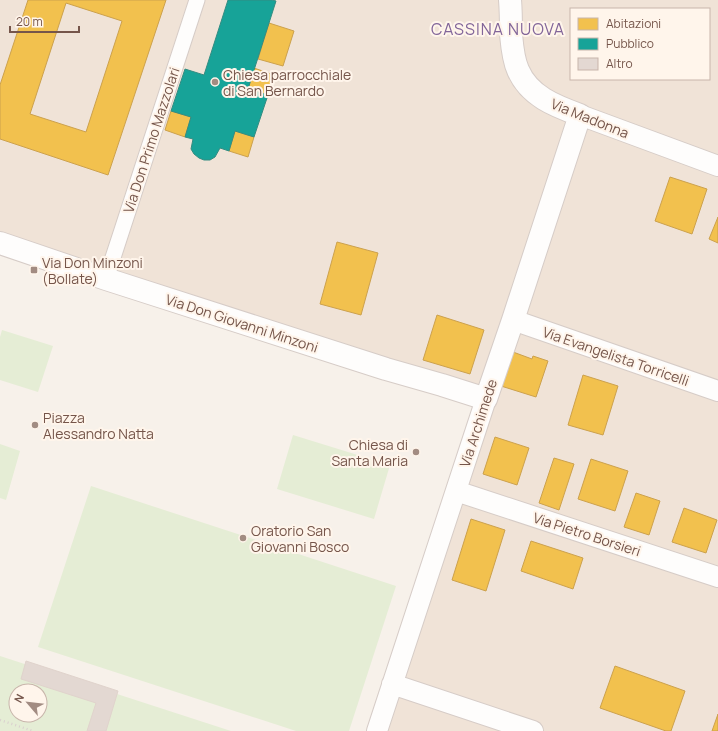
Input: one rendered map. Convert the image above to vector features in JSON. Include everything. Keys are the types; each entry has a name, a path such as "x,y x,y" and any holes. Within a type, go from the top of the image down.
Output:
{"street":[{"name":"Via Don Primo Mazzolari","path":"106,279 197,0"},
{"name":"Via Madonna","path":"510,0 511,33 517,69 526,85 538,96 556,106 718,166"},
{"name":"Via Archimede","path":"377,731 580,115"},
{"name":"Via Don Giovanni Minzoni","path":"0,243 106,279 386,369 486,399"},
{"name":"Via Evangelista Torricelli","path":"513,320 718,391"},
{"name":"Via Pietro Borsieri","path":"456,491 718,577"},
{"path":"392,684 533,731"}],"path":[{"path":"0,720 33,731"}],"shaded area":[{"path":"0,0 718,0 718,162 578,110 480,400 0,235"},
{"path":"580,115 718,166 718,731 377,731"}],"green space":[{"path":"2,330 53,346 38,392 0,380 0,337"},
{"path":"293,435 390,465 374,519 277,489"},
{"path":"0,444 20,451 6,500 0,498"},
{"path":"91,486 396,586 349,731 296,731 38,647"},
{"path":"0,656 231,731 0,731"}],"building: Abitazioni":[{"path":"28,0 166,0 108,175 0,139 0,85","holes":["66,3 122,21 86,132 30,114"]},
{"path":"269,23 294,31 283,66 258,59"},
{"path":"254,68 274,75 268,95 248,89"},
{"path":"171,111 191,117 185,137 165,130"},
{"path":"235,131 254,137 248,157 229,151"},
{"path":"670,177 707,189 692,234 655,221"},
{"path":"718,217 718,243 709,239"},
{"path":"337,242 378,253 361,315 320,304"},
{"path":"437,315 484,330 470,374 423,360"},
{"path":"513,352 532,359 533,356 548,361 536,397 501,386"},
{"path":"583,375 618,386 603,435 568,425"},
{"path":"495,437 529,448 517,485 483,474"},
{"path":"554,458 574,464 559,510 539,503"},
{"path":"591,459 628,471 615,511 578,499"},
{"path":"636,493 660,501 649,535 624,527"},
{"path":"684,508 717,520 706,553 672,542"},
{"path":"471,519 505,530 486,591 452,580"},
{"path":"531,541 583,558 573,589 521,571"},
{"path":"615,666 685,691 671,731 666,731 600,708"},
{"path":"718,714 718,731 712,731"}],"building: Pubblico":[{"name":"Chiesa parrocchiale di San Bernardo","path":"228,0 276,1 248,89 268,95 254,137 235,131 229,151 220,148 215,157 210,160 204,160 194,154 191,149 193,139 185,137 191,117 171,111 185,69 204,75"}],"building: Altro":[{"path":"26,661 118,691 106,731 87,731 96,703 48,688 48,683 34,683 21,679"}],"place":[{"name":"Chiesa parrocchiale di San Bernardo","path":"215,82"},
{"name":"Via Don Minzoni (Bollate)","path":"34,270"},
{"name":"Piazza Alessandro Natta","path":"35,425"},
{"name":"Chiesa di Santa Maria","path":"416,452"},
{"name":"Oratorio San Giovanni Bosco","path":"243,538"}],"district":[{"name":"CASSINA NUOVA","path":"498,29"}]}
